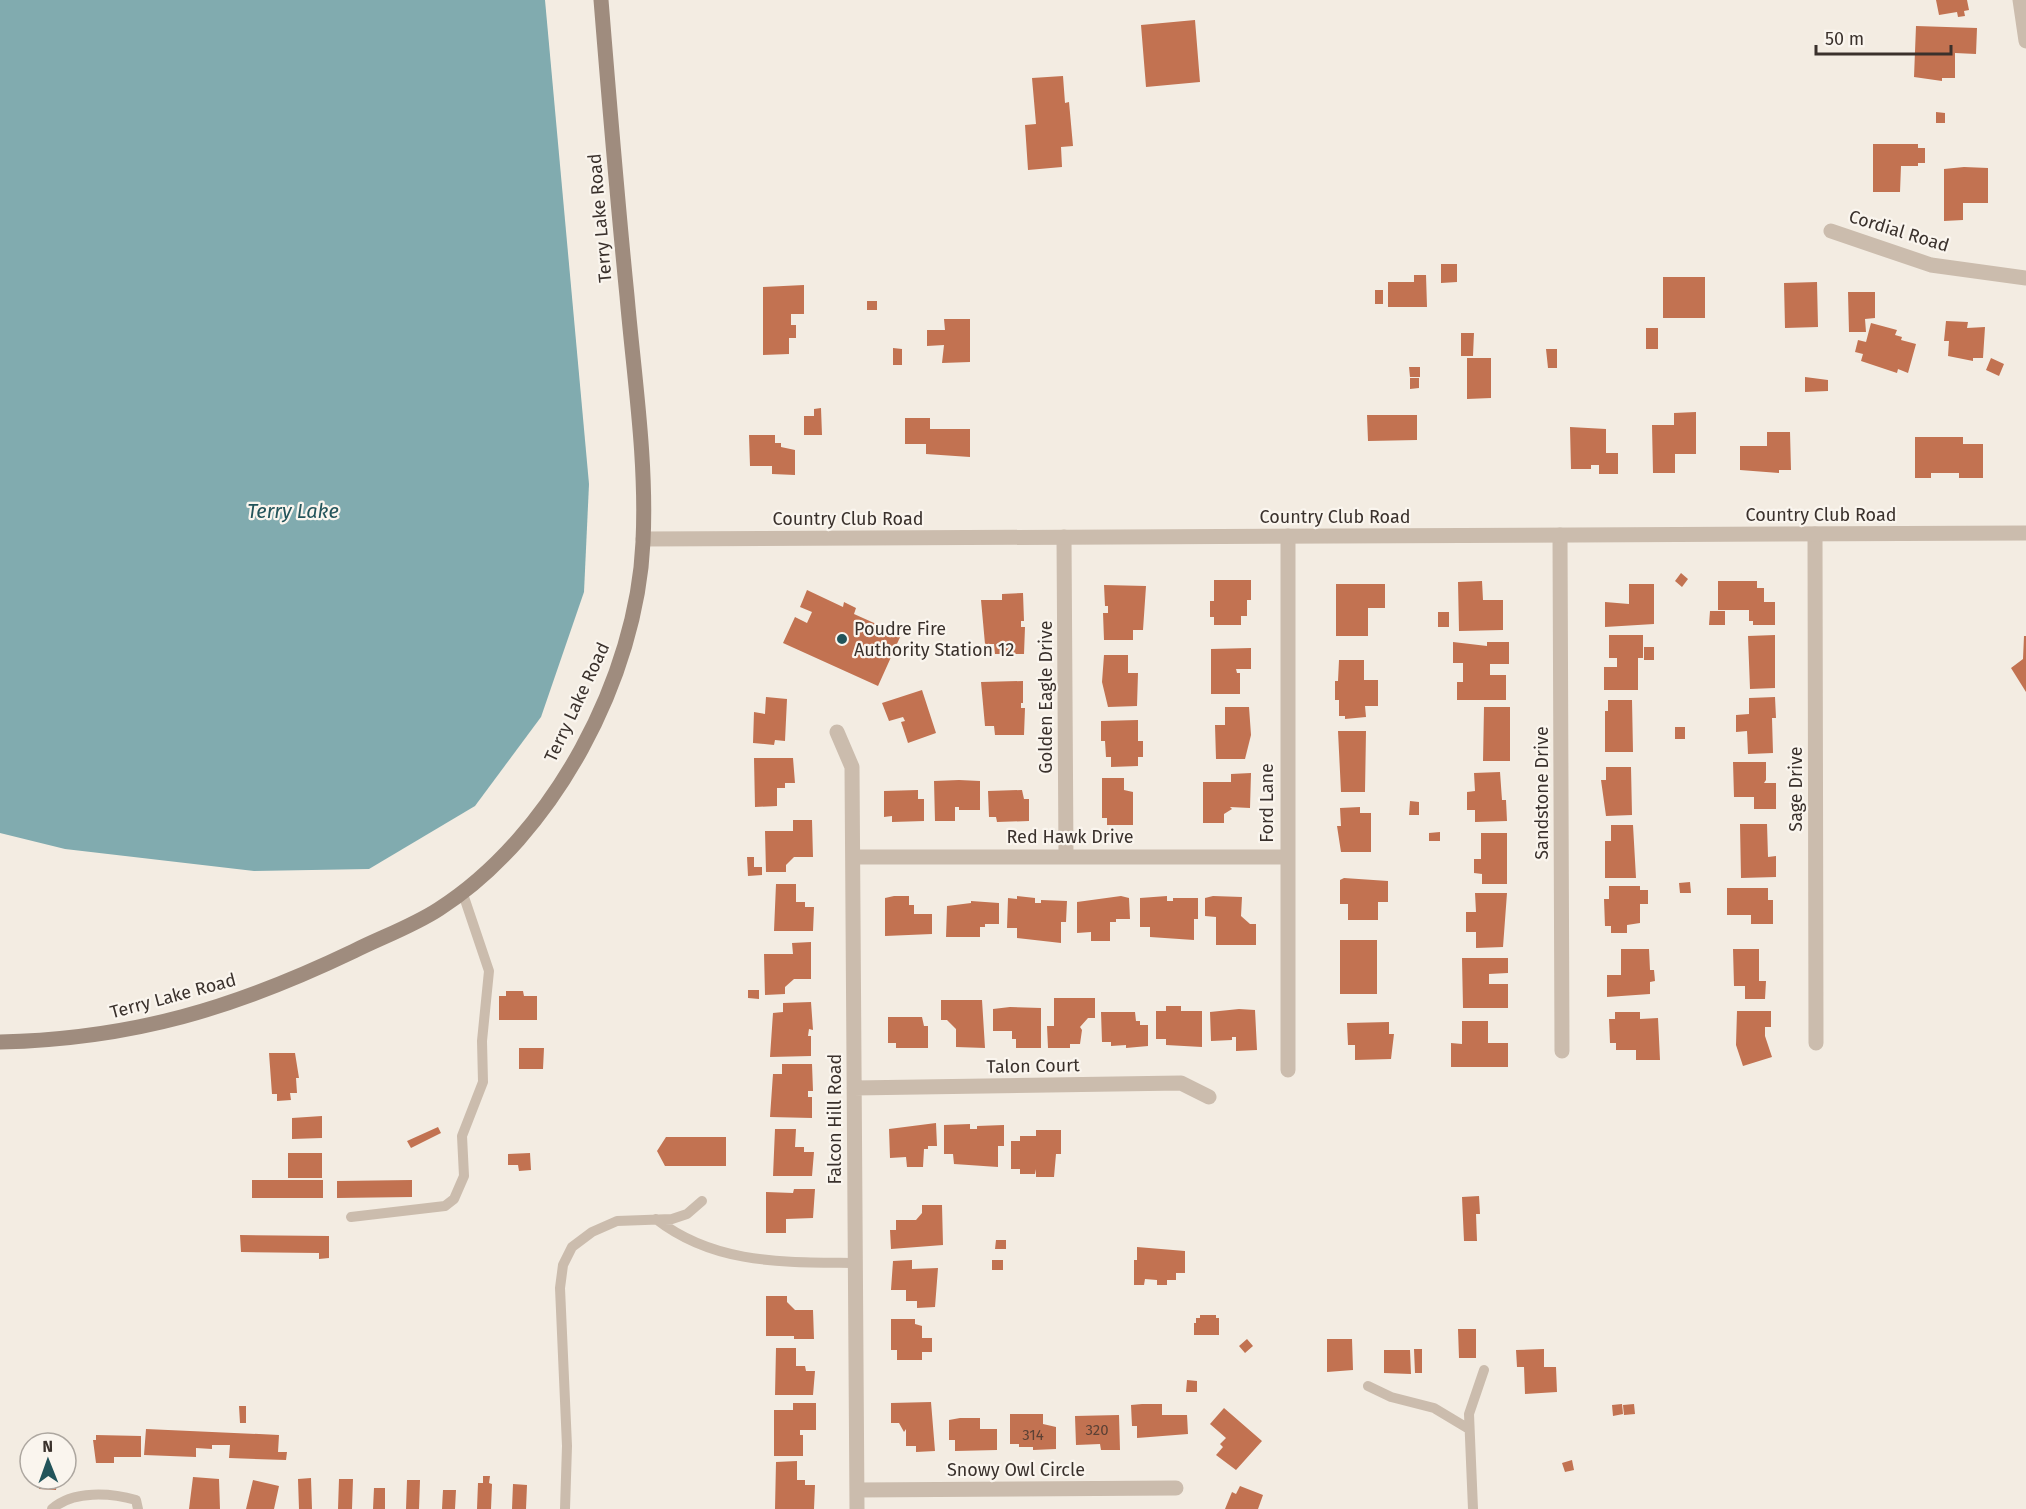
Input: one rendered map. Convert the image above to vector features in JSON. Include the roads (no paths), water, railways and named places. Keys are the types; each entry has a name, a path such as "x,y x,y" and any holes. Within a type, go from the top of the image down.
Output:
{"main road":[{"name":"Terry Lake Road","path":"0,1042 56,1041 137,1030 224,1006 311,971 438,910 497,863 551,800 583,744 630,633 640,581 643,539 639,427 601,0"}],"street":[{"path":"2020,0 2026,41"},
{"name":"Cordial Road","path":"1832,231 1931,265 2026,278"},
{"name":"Country Club Road","path":"643,539 2026,533"},
{"name":"Sage Drive","path":"1815,534 1816,1043"},
{"name":"Sandstone Drive","path":"1560,535 1562,1051"},
{"name":"Ford Lane","path":"1288,536 1288,1070"},
{"name":"Golden Eagle Drive","path":"1064,537 1066,856"},
{"name":"Falcon Hill Road","path":"837,732 852,767 857,1509"},
{"name":"Red Hawk Drive","path":"854,857 1287,857"},
{"name":"Talon Court","path":"854,1089 1181,1083 1209,1097"},
{"name":"Snowy Owl Circle","path":"857,1490 1176,1488"}],"lane":[{"path":"351,1217 445,1206 454,1199 464,1176 462,1136 483,1082 482,1041 489,971 462,891"},
{"path":"565,1509 567,1446 560,1288 563,1265 572,1247 592,1232 616,1221 672,1219 687,1214 702,1201"},
{"path":"656,1219 678,1236 708,1249 787,1262 855,1263"},
{"path":"1473,1509 1469,1414 1484,1370"},
{"path":"1368,1386 1391,1397 1434,1408 1469,1429"},
{"path":"52,1509 81,1496 115,1494 136,1500 138,1509"}],"water":[{"name":"Terry Lake","path":"0,0 545,0 589,484 584,592 541,717 475,806 369,869 254,871 65,849 0,833"}],"place":[{"name":"Poudre Fire Authority Station 12","path":"842,639"}]}
